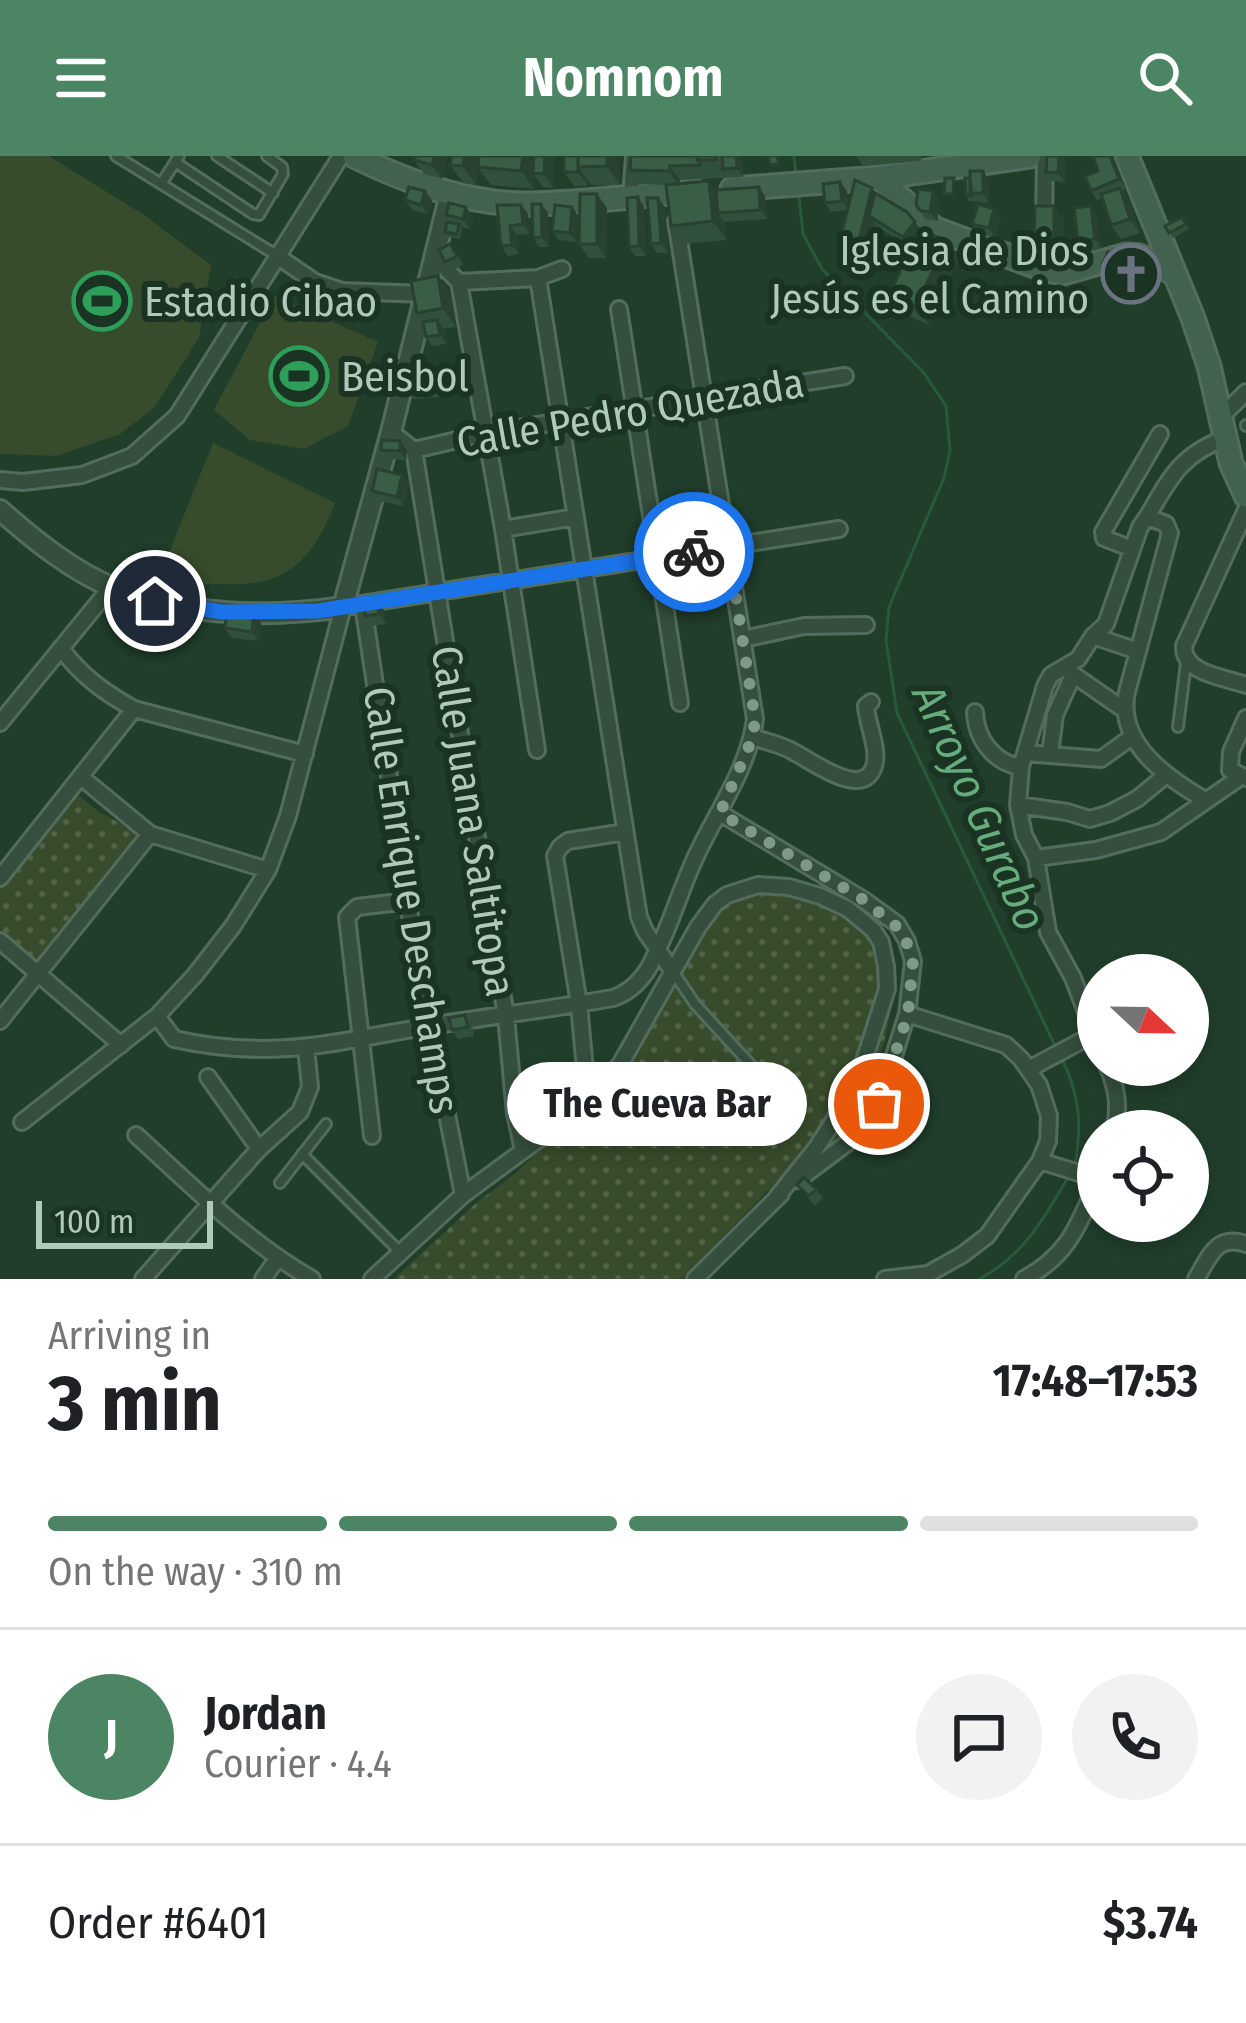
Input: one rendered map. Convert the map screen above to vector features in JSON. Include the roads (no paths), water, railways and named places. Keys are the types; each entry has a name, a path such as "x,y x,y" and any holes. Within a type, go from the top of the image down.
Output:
{"main road":[{"path":"354,156 450,194 522,204 878,178 937,163 1030,156"},
{"path":"1127,156 1209,366 1232,463 1246,496"},
{"path":"878,178 935,229 1043,269 1064,272 1126,255 1157,263 1174,274"}],"street":[{"path":"0,480 82,476 132,456 177,416 341,156"},
{"path":"631,197 634,156"},
{"path":"1043,269 1045,156"},
{"path":"157,1016 175,1039 201,1045 240,1050 306,1048 613,998 629,991 647,970 753,737 755,719 671,193"},
{"path":"22,1122 157,1016 233,926 268,870 305,754 450,194"},
{"path":"278,256 315,282 341,291 425,294"},
{"path":"435,258 459,281 537,750"},
{"path":"459,281 538,278 562,269"},
{"path":"538,278 639,917 673,972"},
{"path":"619,309 680,703"},
{"name":"Calle Pedro Quezada","path":"414,450 845,376"},
{"path":"1050,755 1068,671 1106,624 1140,527 1173,473 1223,427 1246,392"},
{"path":"391,432 414,450"},
{"path":"1132,548 1104,538 1103,532 1160,434"},
{"name":"Calle Juana Saltitopa","path":"414,450 506,1016 523,1150"},
{"path":"0,510 36,542 111,587 155,601 222,612 318,611 839,529"},
{"path":"1246,510 1184,646 1191,665 1246,685"},
{"path":"1147,517 1166,524 1170,533 1124,709 1133,736 1165,776 1205,800"},
{"path":"503,529 576,518"},
{"path":"0,723 111,587"},
{"name":"Calle Enrique Deschamps","path":"363,604 429,1026 463,1196"},
{"path":"743,639 804,626 866,625"},
{"path":"1093,637 1138,651"},
{"path":"61,648 75,668 134,709 305,754"},
{"path":"1077,990 1048,932 1036,858 1024,836 1018,805 1023,760 1051,675 1068,671 1124,709"},
{"path":"753,737 786,748 833,776 869,776 874,748 866,706 871,702"},
{"path":"0,878 134,709"},
{"path":"975,712 975,723 1001,762 1050,755 1101,759 1133,736"},
{"path":"1244,777 1230,770 1231,752 1246,718"},
{"path":"1018,805 1090,819 1137,799 1165,776"},
{"path":"81,777 149,834 268,870"},
{"path":"1036,858 1096,850 1161,832 1244,777"},
{"path":"720,813 897,924 913,961 908,1014 879,1104 862,1132 777,1197"},
{"path":"588,1103 579,1004 555,856 568,842 626,832"},
{"path":"0,1021 149,834"},
{"path":"372,1279 463,1196 588,1103 621,1063 698,927 716,904 741,889 788,886 834,902 863,920 881,941 887,989 856,1086 817,1148 777,1197 695,1279"},
{"path":"371,1136 347,917 357,907 408,901"},
{"path":"0,941 121,1045"},
{"path":"885,1279 928,1274 987,1236 1040,1161 1048,1141 1049,1116 1039,1085 1006,1046 908,1014"},
{"path":"1029,1069 1077,1043"},
{"path":"143,1279 158,1273 210,1203 291,1122 306,1099 310,1076 306,1048"},
{"path":"208,1077 259,1149"},
{"path":"136,1135 278,1259 312,1279"},
{"path":"1040,1161 1077,1173"},
{"path":"1024,1279 1048,1266 1064,1249 1077,1222"},
{"path":"1196,1279 1221,1242 1231,1239 1246,1244"},
{"path":"263,1279 278,1259"}],"lane":[{"path":"116,156 278,256"},
{"path":"217,156 273,193"},
{"path":"161,184 177,159 256,215 262,213 283,174 282,166 267,156"},
{"path":"1178,727 1191,665"},
{"path":"673,972 694,1004 792,1110"},
{"path":"280,1183 326,1124"},
{"path":"302,1154 400,1252"}],"waterway":[{"name":"Arroyo Gurabo","path":"794,156 796,175"},
{"name":"Arroyo Gurabo","path":"799,196 803,234 822,269 924,373 946,406 950,450 944,478 889,607 886,640 897,713 1057,1050"},
{"name":"Arroyo Gurabo","path":"1062,1059 1078,1111 1075,1165"},
{"name":"Arroyo Gurabo","path":"979,1279 1021,1246 1070,1174"}],"place":[{"name":"Iglesia de Dios Jesús es el Camino","path":"1131,274"},
{"name":"Estadio Cibao","path":"102,301"},
{"name":"Beisbol","path":"299,376"},
{"name":"The Cueva Bar","path":"879,1104"}]}
